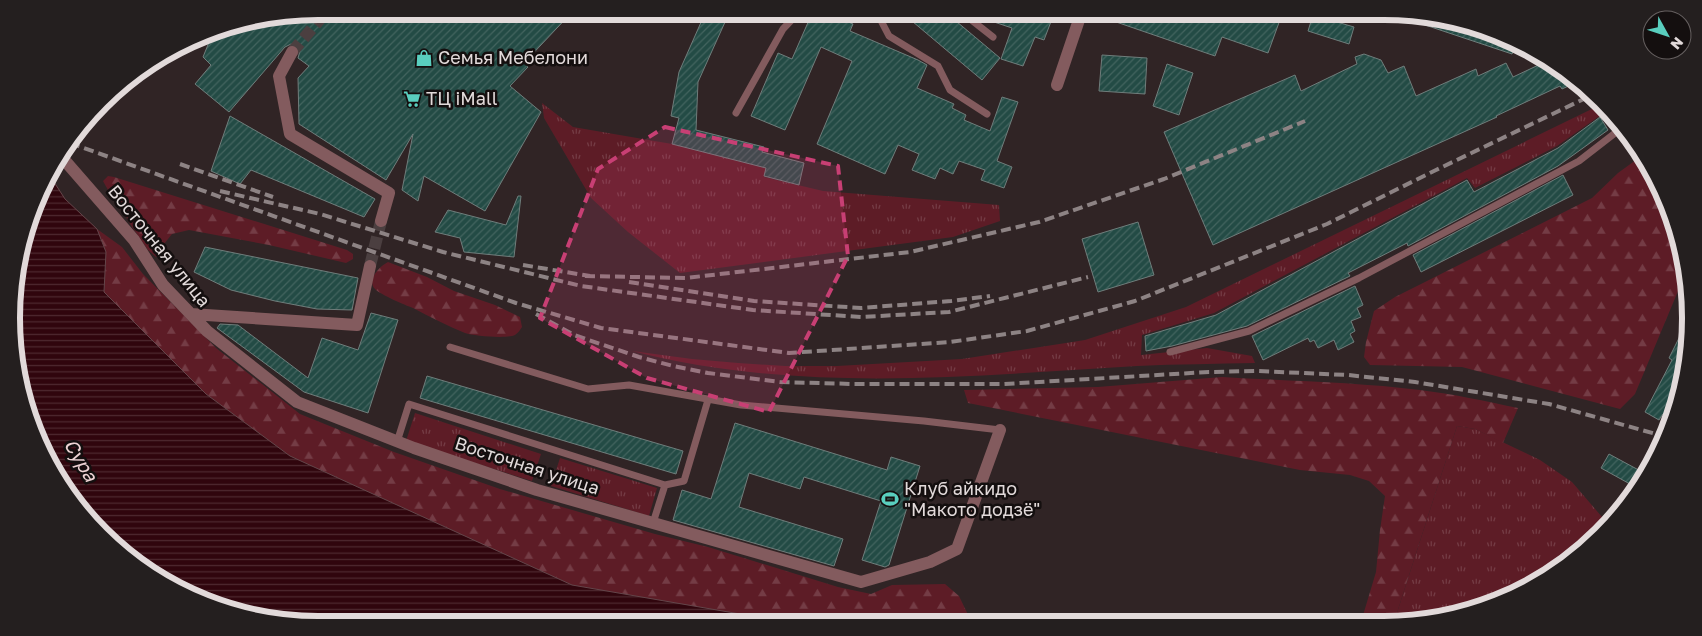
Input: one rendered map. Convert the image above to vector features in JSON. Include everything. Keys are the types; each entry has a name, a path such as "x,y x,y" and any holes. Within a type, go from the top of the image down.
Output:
{"street":[{"path":"1057,85 1079,20"},
{"path":"292,52 279,76 290,134 389,193 381,221"},
{"name":"Восточная улица","path":"65,161 134,240 163,285 190,314 207,331 297,402 397,442 537,490 861,582 930,562 957,549 1000,430"},
{"path":"190,314 357,325 370,266"}],"lane":[{"path":"736,113 783,29 792,20"},
{"path":"881,20 889,36 938,66 950,90 988,114"},
{"path":"972,20 993,37"},
{"path":"1170,352 1249,331 1359,278 1579,161 1616,132"},
{"path":"450,347 588,389 629,386 741,406 924,421 1000,430"},
{"path":"397,442 409,404 665,485 684,481 708,400"},
{"path":"653,523 665,485"}],"highlighted area":[{"path":"665,127 838,166 848,256 769,412 647,378 540,318 598,169"}],"green space":[{"path":"542,103 573,127 672,144 766,168 764,177 823,191 999,205 1000,221 953,237 680,273 628,232 591,198 544,118"},
{"path":"1595,107 1612,127 1601,115 1557,146 1475,188 1467,178 1214,313 1142,335 1141,355 1207,348 1252,356 1255,363 1137,366 947,377 821,377 758,373 695,364 632,351 692,359 785,366 837,366 962,359 1085,340 1186,307"},
{"path":"1636,160 1642,169 1666,222 1672,241 1680,287 1635,394 1620,409 1462,367 1370,365 1364,357 1374,311 1395,297 1592,198 1618,173"},
{"path":"108,176 347,250 353,254 353,259 346,263 269,245 189,230 172,234 164,244 161,255 156,257 148,250 128,221 119,200 108,190 103,181"},
{"path":"97,229 122,247 143,274 216,348 300,414 394,452 500,489 655,534 708,547 838,587 871,594 892,585 945,584 959,596 969,616 752,616 572,585 290,456 206,394 104,292 106,252"},
{"path":"388,262 520,317 522,327 516,334 505,337 469,334 393,300 375,289 372,282 375,274"},
{"path":"1222,377 1346,383 1420,390 1518,408 1503,443 1475,429 1457,426 1396,615 1363,616 1376,572 1385,496 1369,481 1350,475 1300,470 968,403 964,390 1098,387"},
{"path":"415,413 541,454 532,481 406,441"},
{"path":"1457,426 1475,429 1540,460 1572,482 1604,519 1595,529 1550,566 1516,585 1461,606 1423,613 1396,615"},
{"path":"560,458 657,488 649,516 551,486"}],"water":[{"name":"Сура","path":"54,181 65,199 97,229 106,252 104,292 206,394 290,456 572,585 752,616 299,615 260,610 222,600 186,585 152,566 107,529 70,484 51,450 30,395 21,337 20,318 23,279 30,241"}],"building":[{"name":"ТЦ iMall","path":"318,20 565,20 524,63 528,67 510,86 541,112 485,211 424,176 418,201 402,190 413,134 386,180 299,124 298,78 309,66 298,58 300,51 295,45 291,44 285,47 229,112 195,84 211,65 203,57 210,41 241,30 279,23"},
{"path":"702,20 726,20 698,82 696,130 764,147 762,152 804,163 799,185 764,176 766,168 672,144 679,118 671,116 679,72"},
{"path":"809,20 846,20 853,24 850,31 927,65 917,88 954,104 952,108 966,115 964,120 990,131 1002,97 1018,102 997,161 1012,167 1004,188 981,180 985,170 959,161 953,174 940,168 935,179 912,170 919,154 898,145 885,174 817,144 852,61 821,47 785,130 751,116 778,53 792,59"},
{"path":"911,20 955,20 1000,58 982,80"},
{"path":"988,20 1052,20 1044,40 1035,37 1023,66 1001,59 1012,28"},
{"path":"1110,20 1280,20 1268,53 1222,37 1215,56"},
{"path":"1311,20 1330,20 1354,27 1349,44 1308,31"},
{"path":"1417,22 1461,30 1480,36 1514,50 1512,54"},
{"path":"1364,54 1381,60 1388,73 1404,66 1416,96 1476,69 1478,76 1506,63 1513,77 1540,64 1569,86 1562,89 1560,86 1497,117 1213,245 1164,132 1295,75 1301,91 1357,64 1355,57"},
{"path":"1102,55 1147,58 1145,94 1099,91"},
{"path":"1167,64 1193,73 1179,115 1153,106"},
{"path":"230,116 375,199 364,217 251,170 240,184 211,171"},
{"path":"1600,117 1608,130 1558,166 1408,246 1407,243 1348,273 1350,276 1247,326 1146,351 1145,336 1216,315 1467,180 1474,192 1558,148"},
{"path":"1563,175 1573,195 1421,272 1413,255"},
{"path":"518,196 521,196 514,257 464,252 460,238 435,232 448,210 506,225"},
{"path":"1138,222 1154,275 1098,292 1082,239"},
{"path":"205,247 358,278 352,310 317,309 231,290 194,272"},
{"path":"1355,286 1363,305 1357,308 1361,317 1351,321 1355,331 1350,334 1354,342 1338,350 1334,340 1318,348 1314,340 1310,342 1308,338 1263,360 1252,336"},
{"path":"371,313 398,320 368,413 304,392 217,328 220,324 238,325 308,378 322,338 358,350"},
{"path":"1681,334 1672,395 1666,415 1663,414 1659,420 1645,412 1672,360 1669,358"},
{"path":"427,376 683,451 676,474 420,398"},
{"path":"735,423 887,470 891,457 920,466 889,565 885,567 862,560 881,501 804,477 800,489 749,473 739,507 843,539 834,566 673,520 682,490 711,499"},
{"path":"1609,454 1640,471 1631,485 1601,468"}],"tunnel":[{"path":"292,52 319,20"},
{"path":"370,266 381,221"}],"railway":[{"path":"76,145 516,303 601,328 789,353 950,342 1027,331 1135,301 1327,224 1585,98"},
{"path":"585,276 686,278 910,252 1039,222 1164,179 1305,121"},
{"path":"180,164 273,197"},
{"path":"220,191 320,214 443,252 581,286 753,310 861,317 949,312 1088,277"},
{"path":"523,265 590,276"},
{"path":"629,282 754,301 861,308 990,296"},
{"path":"536,314 574,335 639,357 708,373 780,382 1004,384 1257,371 1348,375 1415,382 1549,404 1658,435"}],"place":[{"name":"Семья Мебелони","path":"424,58"},
{"name":"ТЦ iMall","path":"412,99"},
{"name":"Клуб айкидо \"Макото додзё\"","path":"890,499"}]}
